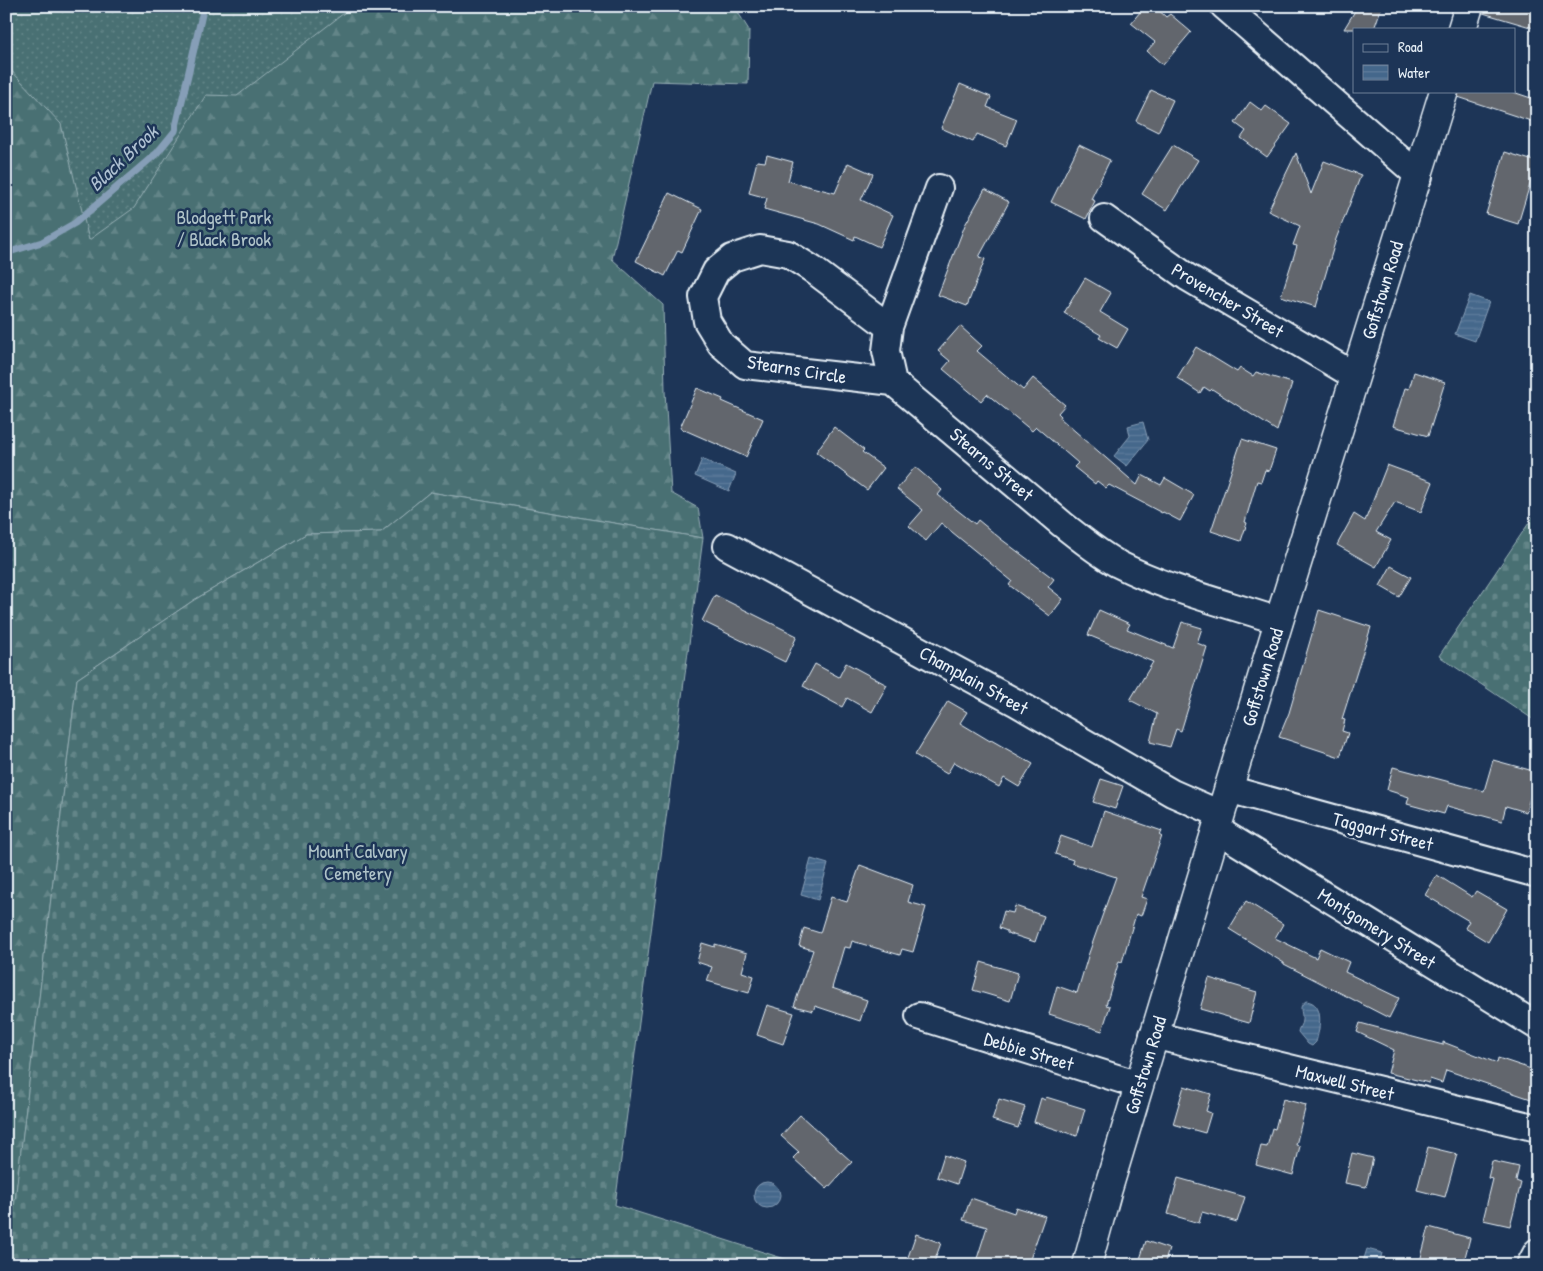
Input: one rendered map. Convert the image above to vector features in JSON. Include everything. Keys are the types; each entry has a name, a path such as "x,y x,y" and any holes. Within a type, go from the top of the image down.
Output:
{"main road":[{"path":"1462,28 1469,6"},
{"name":"Goffstown Road","path":"1086,1265 1278,621 1419,176 1444,92"}],"street":[{"path":"1224,6 1419,176"},
{"path":"893,382 886,351 889,327 939,188"},
{"name":"Provencher Street","path":"1104,218 1187,278 1355,376"},
{"name":"Stearns Circle","path":"889,327 812,269 788,254 760,249 732,258 716,271 703,297 707,321 721,344 745,364 893,382"},
{"name":"Stearns Street","path":"893,382 1062,524 1116,563 1169,586 1278,621"},
{"name":"Champlain Street","path":"726,546 1014,702 1172,794 1222,811"},
{"name":"Taggart Street","path":"1222,811 1537,874"},
{"name":"Montgomery Street","path":"1222,811 1537,1026"},
{"name":"Debbie Street","path":"918,1016 1139,1085"},
{"name":"Maxwell Street","path":"1154,1035 1537,1128"},
{"path":"1530,1265 1537,1252"}],"green space":[{"name":"Blodgett Park / Black Brook","path":"6,6 477,6 58,661 6,935"},
{"path":"353,6 734,6 749,30 748,84 652,81 612,259 663,305 665,391 671,493 698,508 703,538 430,492 381,532 306,534 194,600 77,679 13,1218 6,1235 6,65 61,124 89,240 134,208 206,95 237,96"},
{"name":"Mount Calvary Cemetery","path":"430,492 703,538 615,1205 804,1265 6,1265 6,1235 13,1217 77,679 194,600 306,534 381,532"},
{"path":"1537,511 1537,722 1439,656"}],"water":[{"path":"1470,295 1489,302 1475,341 1455,334"},
{"path":"1143,422 1148,440 1127,466 1114,456 1130,436 1128,426"},
{"path":"702,459 736,474 729,491 695,476"},
{"path":"811,859 828,864 818,900 801,895"},
{"path":"1306,1001 1316,1006 1320,1017 1316,1042 1312,1046 1298,1032 1302,1022 1301,1007"},
{"path":"767,1182 776,1186 780,1195 776,1204 767,1208 758,1204 754,1195 758,1186"},
{"path":"1367,1249 1382,1253 1379,1265 1362,1265"}],"building":[{"path":"1145,6 1154,6 1166,17 1170,14 1191,32 1163,65 1147,51 1155,42 1131,23"},
{"path":"1358,6 1382,6 1374,28 1344,29"},
{"path":"1484,6 1537,6 1537,29 1483,13"},
{"path":"960,84 991,97 987,107 1017,119 1006,146 977,134 973,142 941,128"},
{"path":"1151,90 1173,100 1158,132 1136,121"},
{"path":"1459,92 1513,92 1537,100 1537,123 1458,97"},
{"path":"1250,102 1262,111 1266,106 1291,124 1267,157 1241,138 1246,131 1235,123"},
{"path":"1079,145 1110,160 1091,199 1095,201 1086,219 1051,202"},
{"path":"1173,145 1198,160 1167,210 1142,194"},
{"path":"1505,152 1537,162 1537,182 1531,181 1518,224 1486,214"},
{"path":"1296,153 1311,194 1324,161 1361,175 1336,239 1316,307 1281,296 1297,246 1293,245 1300,226 1268,211"},
{"path":"767,155 793,162 788,181 835,193 848,163 873,174 861,200 893,215 879,247 855,236 854,240 819,224 764,209 767,198 749,193 757,161 765,162"},
{"path":"985,189 1009,202 979,257 985,259 967,306 938,295 965,225"},
{"path":"669,193 702,209 682,252 678,250 665,276 636,261"},
{"path":"1085,278 1111,293 1100,312 1128,329 1117,348 1099,338 1101,335 1064,313"},
{"path":"960,326 982,346 977,351 1023,390 1033,378 1065,405 1058,413 1061,416 1060,418 1137,485 1142,475 1161,485 1165,478 1194,495 1180,521 1109,485 1106,488 1097,481 1095,484 1074,467 1078,463 1036,427 1032,431 987,394 981,401 943,369 950,361 938,351"},
{"path":"1196,347 1237,372 1240,368 1253,376 1256,372 1292,383 1277,431 1212,389 1210,391 1204,387 1200,393 1177,378"},
{"path":"1414,372 1445,382 1428,436 1393,426 1405,388 1409,389"},
{"path":"697,388 763,419 746,457 680,428"},
{"path":"834,427 864,450 862,452 884,468 867,490 816,452"},
{"path":"1242,439 1276,450 1269,471 1265,470 1261,482 1257,481 1241,541 1211,531"},
{"path":"1387,465 1433,482 1421,512 1395,502 1376,532 1391,540 1376,567 1337,545 1354,514 1365,521"},
{"path":"915,467 942,490 938,495 975,524 978,520 1054,579 1048,587 1063,599 1050,616 1009,585 1012,581 941,523 926,541 909,526 923,510 897,489"},
{"path":"1391,566 1411,577 1399,597 1380,586"},
{"path":"715,595 797,636 785,662 702,621"},
{"path":"1099,610 1130,624 1127,629 1173,648 1182,622 1202,628 1197,643 1207,647 1181,731 1176,729 1170,747 1150,742 1157,714 1130,700 1153,662 1088,635"},
{"path":"1319,610 1371,627 1342,719 1345,720 1342,731 1348,733 1340,757 1279,737 1289,713"},
{"path":"846,663 887,685 872,712 847,698 842,707 803,686 815,664 839,677"},
{"path":"948,701 967,712 960,723 1033,764 1019,787 1004,778 999,787 954,762 947,774 915,755"},
{"path":"1493,760 1537,772 1526,812 1506,806 1502,821 1447,806 1444,814 1407,804 1409,797 1387,790 1393,767 1484,791"},
{"path":"1101,779 1123,786 1115,809 1093,802"},
{"path":"1104,811 1162,831 1160,836 1162,836 1141,897 1147,899 1141,916 1136,914 1122,962 1119,961 1106,1005 1110,1006 1102,1031 1049,1014 1057,986 1077,993 1116,877 1072,863 1073,860 1055,854 1061,836 1092,847"},
{"path":"860,865 913,885 908,902 926,907 913,952 902,949 900,955 852,941 850,948 844,947 832,988 867,1000 860,1021 815,1006 813,1011 794,1006 813,950 799,946 804,928 820,933 831,897 847,902"},
{"path":"1437,875 1472,897 1476,891 1507,909 1488,942 1465,928 1469,921 1425,895"},
{"path":"1246,901 1283,924 1275,938 1316,958 1320,948 1349,962 1345,972 1399,998 1389,1018 1284,964 1229,929"},
{"path":"1015,906 1044,916 1035,942 1007,933 1007,931 999,928 1004,911 1013,913"},
{"path":"702,943 715,947 715,944 747,953 742,972 754,976 749,993 707,981 712,967 697,962"},
{"path":"981,962 1018,973 1010,1001 973,990"},
{"path":"1209,978 1257,992 1249,1023 1200,1009"},
{"path":"767,1005 794,1013 783,1044 757,1035"},
{"path":"1360,1023 1443,1045 1443,1042 1497,1063 1498,1058 1537,1071 1537,1084 1531,1099 1446,1070 1442,1083 1430,1079 1429,1083 1388,1073 1394,1050 1357,1032"},
{"path":"1184,1086 1211,1094 1206,1111 1211,1113 1205,1133 1173,1124"},
{"path":"1046,1097 1085,1109 1077,1136 1034,1122 1041,1098 1045,1100"},
{"path":"999,1099 1025,1107 1018,1128 992,1120"},
{"path":"1283,1099 1306,1105 1296,1145 1300,1146 1293,1175 1256,1165 1261,1146 1267,1147 1272,1128 1275,1129"},
{"path":"800,1115 852,1162 827,1189 793,1158 799,1152 781,1136"},
{"path":"1428,1147 1457,1154 1445,1197 1417,1190"},
{"path":"1352,1153 1373,1158 1366,1187 1345,1183"},
{"path":"944,1155 964,1162 957,1184 937,1177"},
{"path":"1492,1161 1519,1167 1516,1181 1521,1183 1510,1226 1483,1220 1493,1179 1488,1178"},
{"path":"1178,1178 1245,1197 1237,1222 1202,1212 1199,1223 1168,1214"},
{"path":"971,1198 1014,1213 1016,1207 1045,1216 1028,1265 975,1265 987,1227 963,1220"},
{"path":"1429,1227 1470,1238 1463,1265 1419,1265"},
{"path":"916,1234 941,1243 933,1265 920,1265 907,1260"},
{"path":"1146,1241 1169,1249 1164,1265 1138,1265"}],"waterway":[{"name":"Black Brook","path":"6,253 42,242 75,223 157,153 175,131 204,6"}]}
